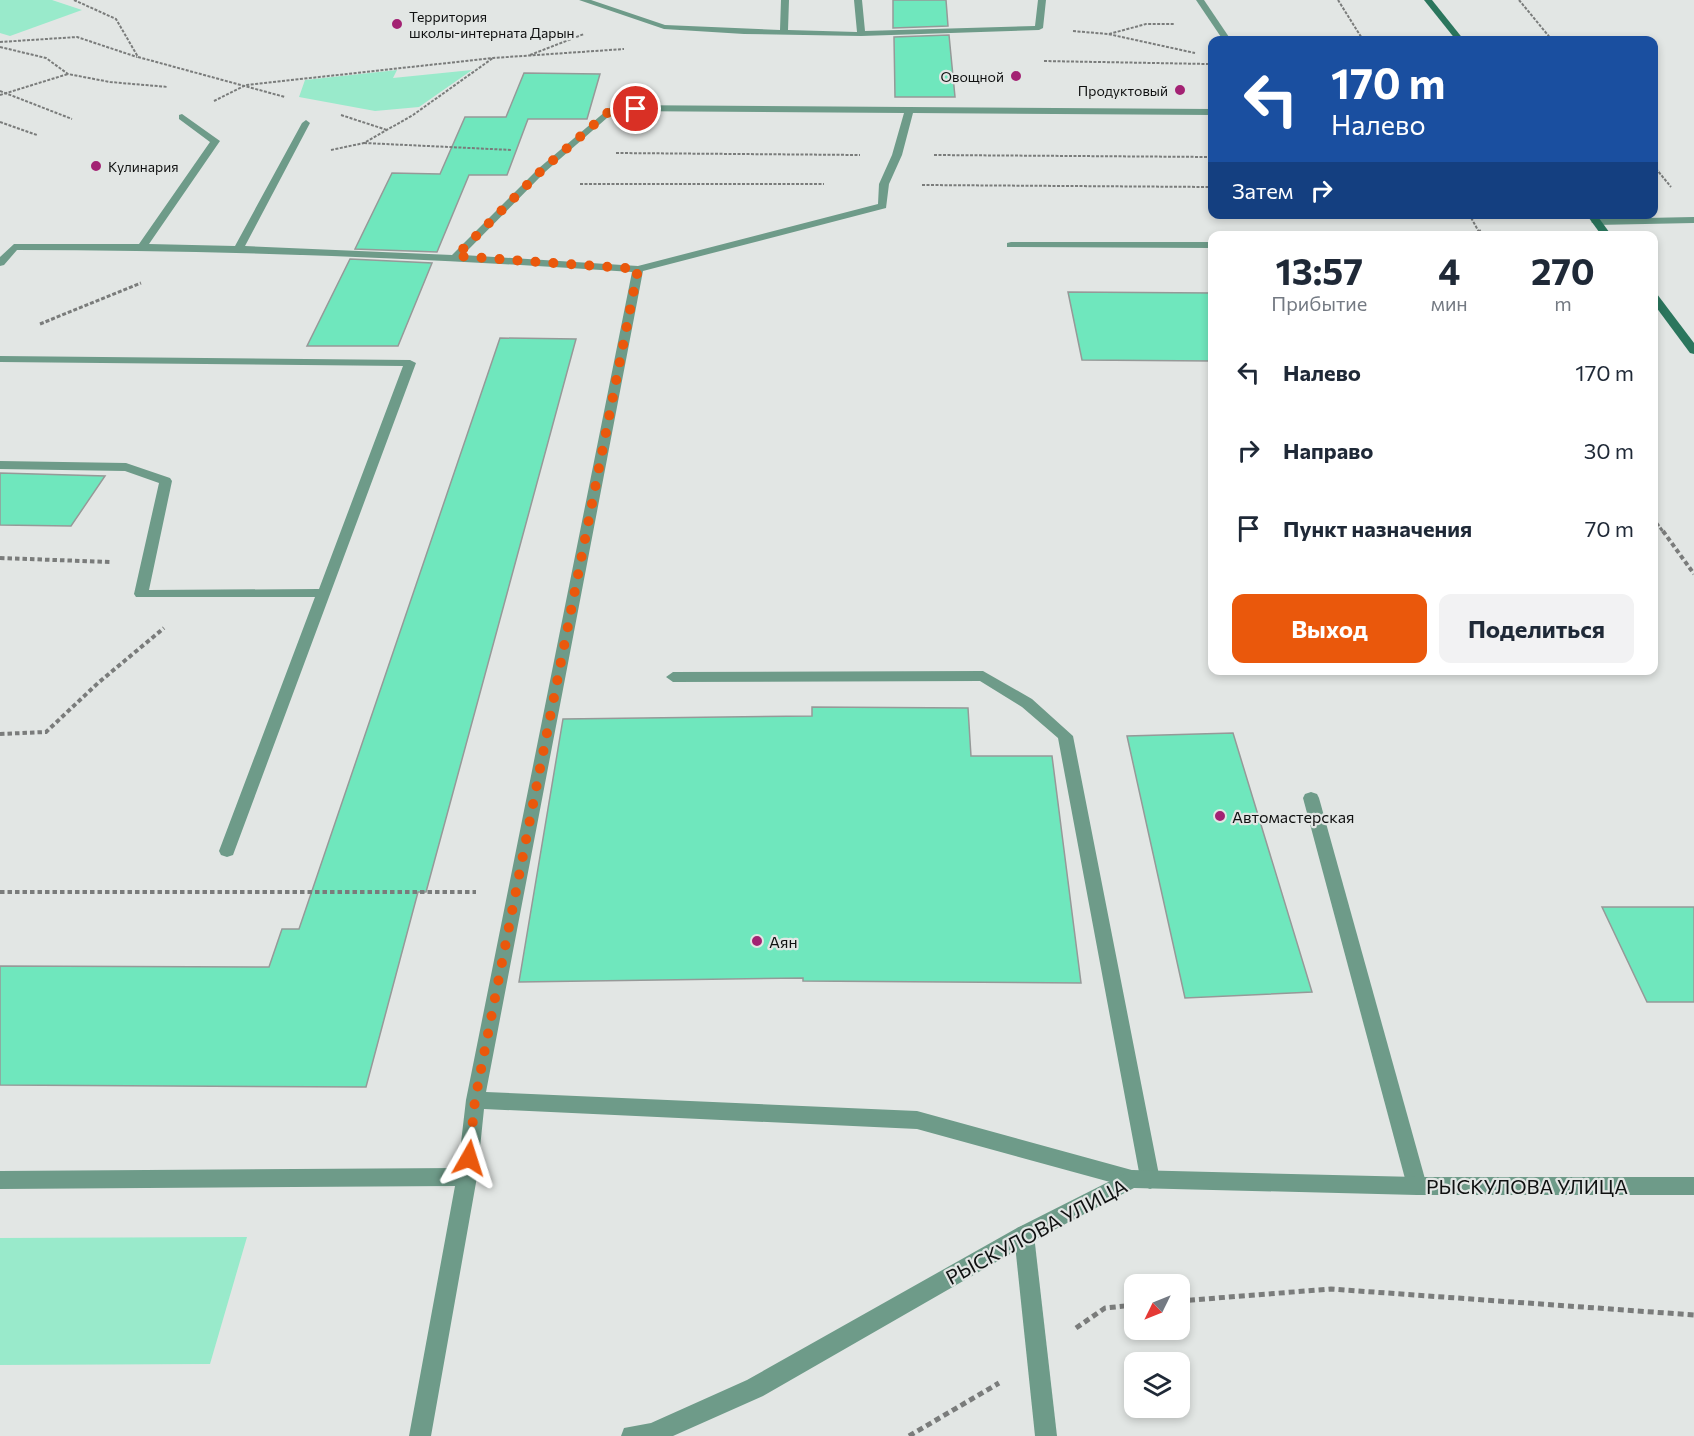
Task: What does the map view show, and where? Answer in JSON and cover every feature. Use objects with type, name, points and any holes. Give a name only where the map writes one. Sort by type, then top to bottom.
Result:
[{"type":"main road","points":[[1428,0],[1457,36]]},
{"type":"main road","points":[[1658,303],[1694,351]]},
{"type":"street","points":[[583,0],[664,27],[861,34],[1039,28],[1042,0]]},
{"type":"street","points":[[784,32],[785,0]]},
{"type":"street","points":[[858,0],[861,34]]},
{"type":"street","points":[[1200,0],[1224,36]]},
{"type":"street","points":[[456,256],[562,153],[613,108],[1208,112]]},
{"type":"street","points":[[0,243],[14,247],[143,246],[456,256],[638,269],[883,206],[884,184],[897,155],[909,111]]},
{"type":"street","points":[[143,246],[215,141],[182,117]]},
{"type":"street","points":[[238,249],[306,123]]},
{"type":"street","points":[[1644,219],[1694,220]]},
{"type":"street","points":[[1011,245],[1208,245]]},
{"type":"street","points":[[0,263],[14,247]]},
{"type":"street","points":[[420,1436],[467,1177],[475,1100],[638,269]]},
{"type":"street","points":[[0,359],[410,363],[227,851]]},
{"type":"street","points":[[0,465],[126,467],[165,481],[141,594],[323,593]]},
{"type":"street","points":[[475,1100],[917,1120],[1141,1179],[1065,736],[1027,703],[983,676],[672,677]]},
{"type":"street","points":[[1311,798],[1417,1186]]},
{"type":"street","points":[[0,1180],[467,1177]]},
{"type":"street","name":"РЫСКУЛОВА УЛИЦА","points":[[632,1436],[652,1434],[755,1388],[1024,1235],[1141,1179],[1417,1186],[1694,1186]]},
{"type":"street","points":[[1024,1235],[1046,1436]]},
{"type":"path","points":[[74,0],[116,19],[138,57]]},
{"type":"path","points":[[1338,0],[1360,36]]},
{"type":"path","points":[[1519,0],[1549,36]]},
{"type":"path","points":[[526,56],[575,39],[606,24],[614,10]]},
{"type":"path","points":[[1200,55],[1108,34],[1146,24],[1214,24]]},
{"type":"path","points":[[0,42],[77,37],[138,57],[246,85],[493,58],[628,48]]},
{"type":"path","points":[[0,47],[29,53],[61,65],[68,74]]},
{"type":"path","points":[[477,69],[493,58]]},
{"type":"path","points":[[1035,61],[1208,64]]},
{"type":"path","points":[[0,93],[68,74],[110,82],[177,89]]},
{"type":"path","points":[[6,93],[72,119]]},
{"type":"path","points":[[211,95],[222,97]]},
{"type":"path","points":[[0,122],[37,135]]},
{"type":"path","points":[[364,143],[562,153]]},
{"type":"path","points":[[1658,525],[1694,574]]},
{"type":"path","points":[[0,558],[148,563]]},
{"type":"path","points":[[0,734],[46,732],[98,683],[164,628],[175,626]]},
{"type":"path","points":[[0,892],[516,892]]},
{"type":"path","points":[[1190,1300],[1331,1289],[1694,1315]]},
{"type":"green space","points":[[0,0],[52,0],[82,10],[10,36],[0,33]]},
{"type":"green space","points":[[397,70],[393,78],[472,70],[419,107],[375,111],[299,97],[305,80]]},
{"type":"green space","points":[[247,1237],[210,1364],[0,1365],[0,1238]]},
{"type":"building","points":[[893,0],[946,0],[948,26],[893,28]]},
{"type":"building","points":[[949,35],[955,97],[895,97],[894,37]]},
{"type":"building","points":[[524,73],[600,74],[587,119],[528,119],[507,175],[469,175],[437,252],[355,249],[392,173],[440,174],[465,117],[506,117]]},
{"type":"building","points":[[350,259],[432,263],[398,346],[307,346]]},
{"type":"building","points":[[1068,292],[1208,293],[1208,361],[1082,360]]},
{"type":"building","points":[[500,338],[576,339],[426,892],[418,892],[366,1087],[0,1085],[0,966],[269,967],[282,929],[299,929]]},
{"type":"building","points":[[0,473],[105,476],[71,526],[0,525]]},
{"type":"building","points":[[812,707],[968,708],[971,756],[1052,756],[1081,983],[803,981],[803,978],[519,982],[563,719],[812,716]]},
{"type":"building","points":[[1233,733],[1312,992],[1185,998],[1127,736]]},
{"type":"building","points":[[1602,907],[1694,907],[1694,1002],[1647,1002]]},
{"type":"place","name":"Территория школы-интерната Дарын","points":[[397,24]]},
{"type":"place","name":"Овощной","points":[[1016,76]]},
{"type":"place","name":"Продуктовый","points":[[1180,90]]},
{"type":"place","name":"Кулинария","points":[[96,166]]},
{"type":"place","name":"Автомастерская","points":[[1220,816]]},
{"type":"place","name":"Аян","points":[[757,941]]},
{"type":"route","points":[[469,1158],[475,1100],[638,269],[456,256],[542,170],[613,108],[636,109]]}]
